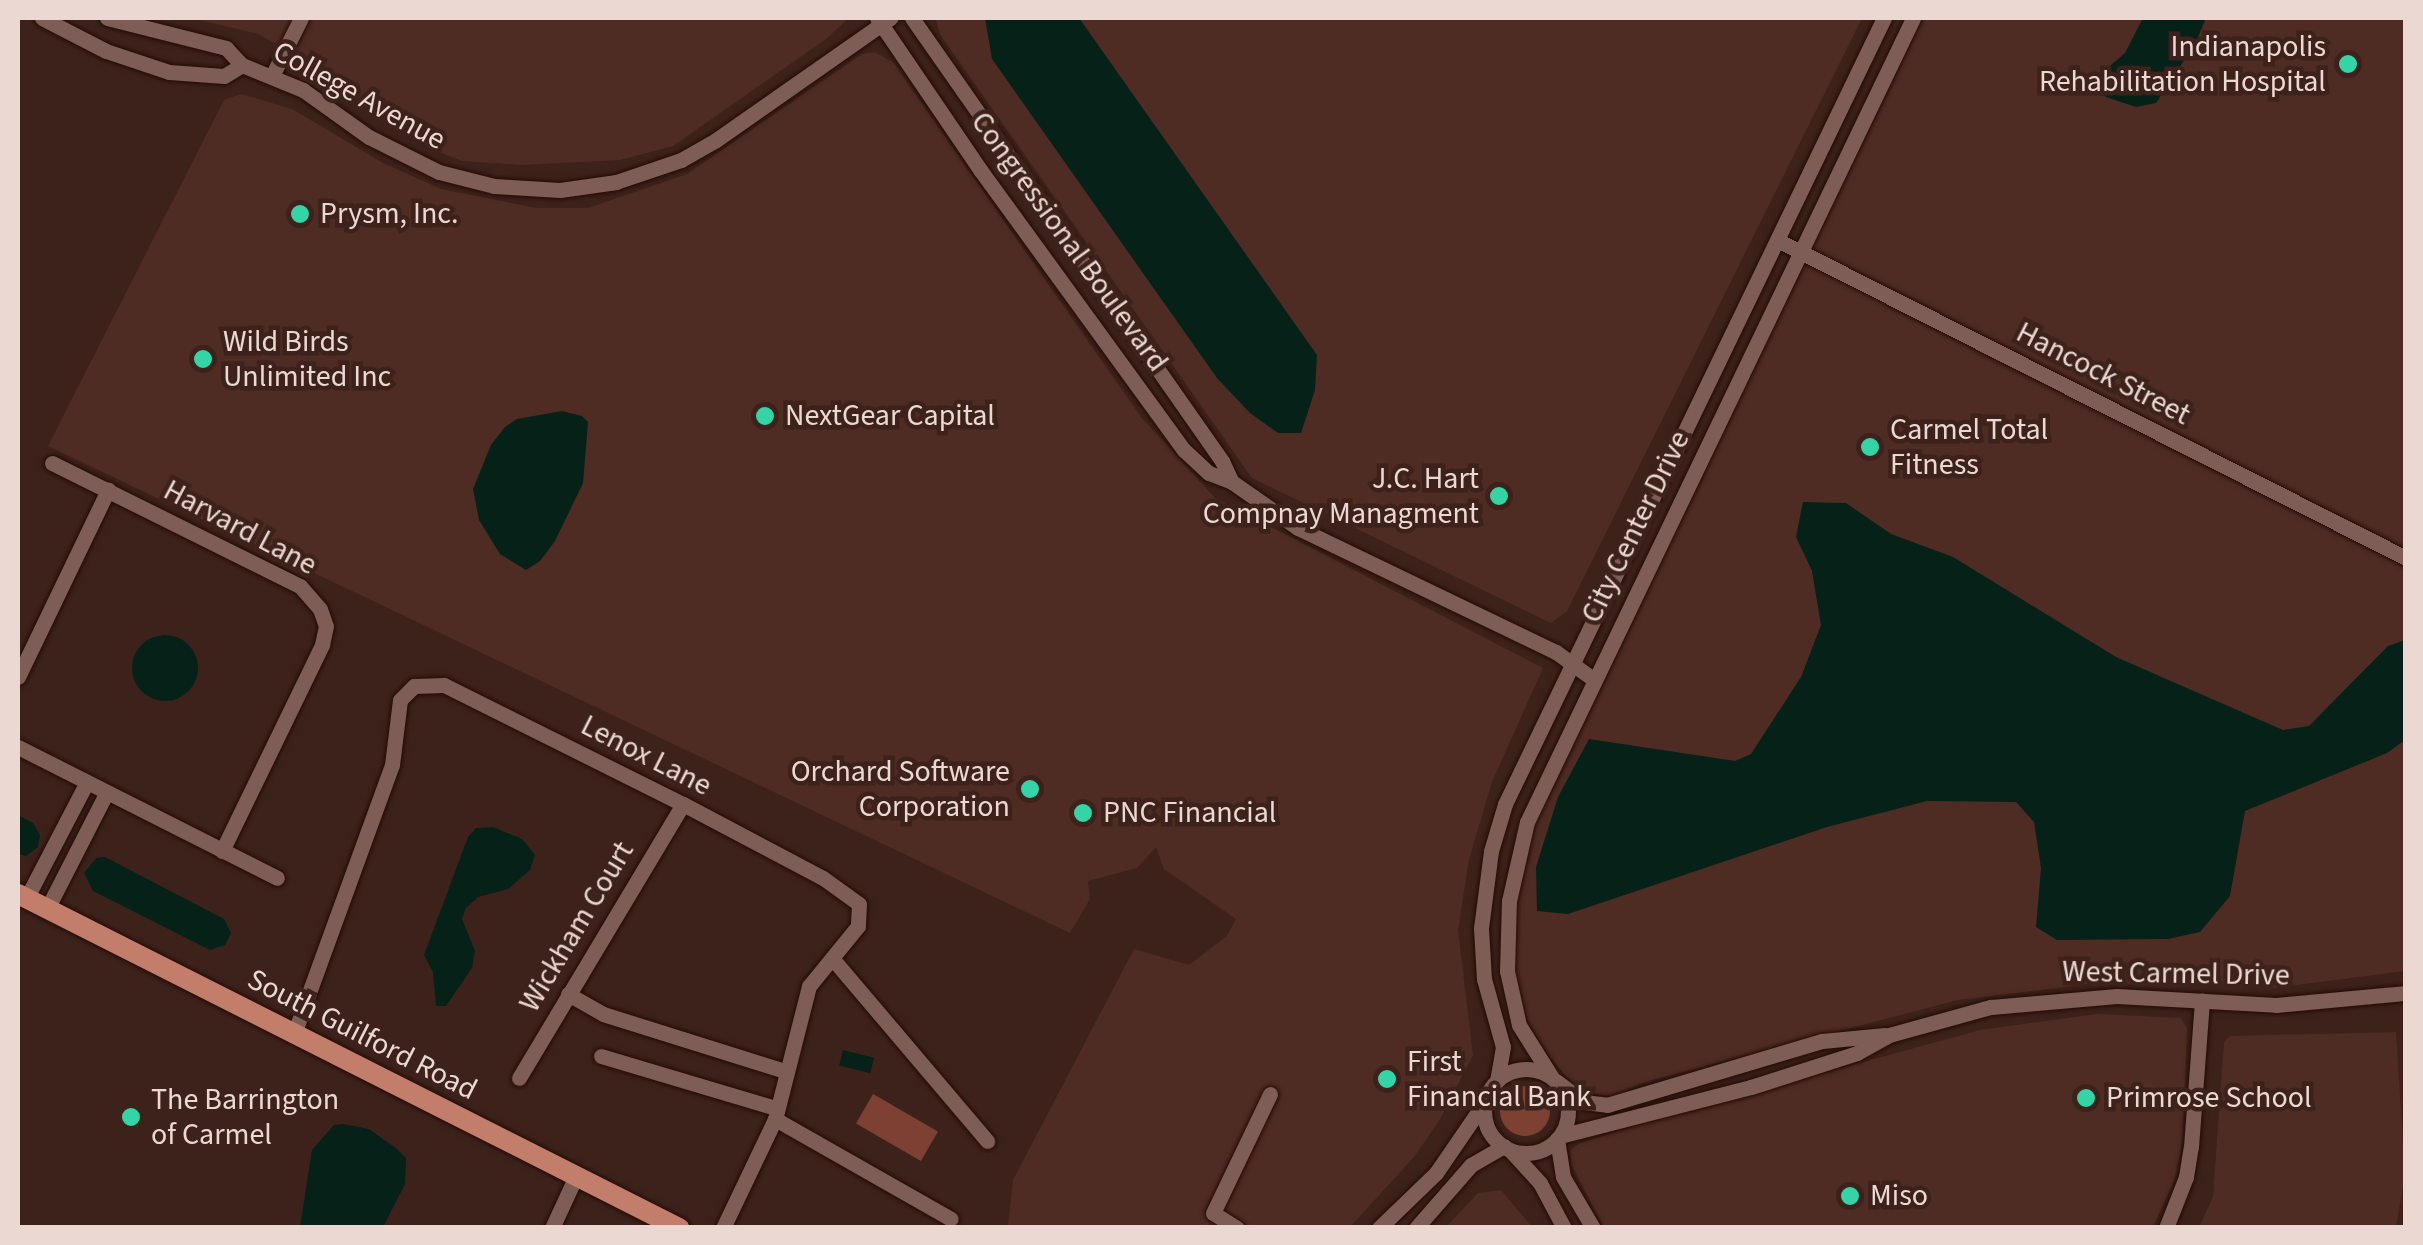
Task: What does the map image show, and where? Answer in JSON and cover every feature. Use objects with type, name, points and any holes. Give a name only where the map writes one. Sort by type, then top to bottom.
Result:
[{"type":"main road","name":"South Guilford Road","points":[[22,896],[679,1228]]},
{"type":"street","name":"College Avenue","points":[[42,18],[106,51],[168,72],[224,76],[242,64]]},
{"type":"street","name":"College Avenue","points":[[107,18],[226,48],[242,64],[273,74],[368,137],[439,172],[521,189],[590,187],[648,173],[716,140],[883,20]]},
{"type":"street","points":[[273,74],[301,18]]},
{"type":"street","name":"Congressional Boulevard","points":[[912,18],[1222,462],[1232,482]]},
{"type":"street","name":"City Center Drive","points":[[1497,1081],[1504,1047],[1486,990],[1481,950],[1486,877],[1505,804],[1884,18]]},
{"type":"street","name":"City Center Drive","points":[[1553,1079],[1526,1040],[1512,1001],[1507,971],[1509,901],[1534,804],[1913,18]]},
{"type":"street","name":"Congressional Boulevard","points":[[883,20],[981,170],[1184,450],[1209,473],[1232,482],[1298,528],[1556,652],[1593,678]]},
{"type":"street","name":"Hancock Street","points":[[1776,240],[2406,558]]},
{"type":"street","name":"Harvard Lane","points":[[52,464],[300,586],[320,608],[326,626],[322,645],[222,851]]},
{"type":"street","points":[[18,677],[108,490]]},
{"type":"street","name":"Lenox Lane","points":[[294,1034],[392,765],[400,700],[414,686],[444,686],[683,804],[854,898],[861,919],[808,986],[775,1114],[723,1228]]},
{"type":"street","points":[[18,747],[276,878]]},
{"type":"street","points":[[22,896],[86,782]]},
{"type":"street","points":[[47,909],[106,792]]},
{"type":"street","name":"Wickham Court","points":[[519,1078],[683,804]]},
{"type":"street","points":[[832,958],[987,1141]]},
{"type":"street","name":"West Carmel Drive","points":[[1553,1079],[1578,1099],[1608,1105],[1822,1041],[1889,1035],[1990,1007],[2046,999],[2202,1000],[2276,1005],[2406,992]]},
{"type":"street","points":[[568,994],[603,1014],[785,1071]]},
{"type":"street","points":[[2166,1228],[2186,1177],[2192,1148],[2202,1000]]},
{"type":"street","name":"West Carmel Drive","points":[[1558,1138],[1751,1087],[1857,1053],[1889,1035]]},
{"type":"street","points":[[601,1056],[775,1114],[951,1219]]},
{"type":"street","points":[[1379,1228],[1436,1173],[1497,1081],[1520,1069],[1553,1079],[1568,1112],[1558,1138],[1560,1170],[1593,1228]]},
{"type":"street","points":[[1237,1228],[1213,1214],[1270,1094]]},
{"type":"street","points":[[1486,1100],[1488,1129],[1545,1191],[1564,1228]]},
{"type":"street","points":[[1416,1228],[1471,1165],[1507,1148],[1538,1151],[1558,1138]]},
{"type":"street","points":[[552,1228],[576,1176]]},
{"type":"shaded area","points":[[191,18],[849,18],[826,39],[673,146],[620,160],[521,165],[462,161],[427,147],[393,129],[302,58],[258,34]]},
{"type":"shaded area","points":[[935,18],[1862,18],[1567,611],[1551,623],[1252,478],[941,36]]},
{"type":"shaded area","points":[[985,18],[1079,18],[1317,355],[1315,390],[1301,433],[1278,433],[1250,413],[1217,378],[992,59]]},
{"type":"shaded area","points":[[1919,18],[2405,18],[2405,971],[2272,988],[2096,983],[1958,1000],[1644,1082],[1611,1097],[1589,1092],[1572,1083],[1551,1059],[1515,1000],[1512,916],[1529,835]]},
{"type":"shaded area","points":[[2143,18],[2206,18],[2196,42],[2156,103],[2136,107],[2106,97],[2096,89],[2095,79],[2125,53]]},
{"type":"shaded area","points":[[874,52],[893,62],[1141,417],[1215,498],[1543,668],[1492,782],[1469,859],[1458,930],[1473,1055],[1439,1121],[1414,1157],[1350,1227],[1008,1227],[1013,1180],[1134,949],[1189,965],[1227,936],[1236,919],[1164,869],[1156,847],[1137,868],[1088,881],[1090,899],[1070,933],[48,446],[224,100],[241,94],[292,109],[383,163],[441,189],[536,208],[588,208],[687,174],[862,54]]},
{"type":"shaded area","points":[[562,411],[582,416],[588,422],[583,483],[555,541],[540,561],[526,570],[500,554],[479,520],[473,489],[491,445],[505,427],[517,419]]},
{"type":"shaded area","points":[[1803,502],[1846,503],[1891,534],[1953,557],[2116,657],[2283,730],[2309,726],[2388,646],[2405,640],[2405,740],[2387,753],[2245,811],[2230,896],[2200,932],[2168,939],[2057,940],[2036,927],[2041,868],[2034,822],[2016,802],[1927,801],[1827,827],[1568,914],[1537,911],[1536,867],[1558,797],[1589,739],[1735,761],[1751,754],[1801,677],[1821,625],[1812,571],[1796,537]]},
{"type":"shaded area","points":[[165,635],[178,637],[188,645],[196,655],[196,681],[188,691],[178,699],[165,701],[152,699],[142,691],[134,681],[132,668],[134,655],[142,645],[152,637]]},
{"type":"shaded area","points":[[18,815],[33,823],[40,835],[38,847],[26,856],[18,854]]},
{"type":"shaded area","points":[[493,827],[522,839],[535,855],[530,870],[508,889],[478,897],[466,908],[462,919],[475,951],[472,968],[446,1006],[436,1006],[433,972],[424,955],[468,837],[476,828]]},
{"type":"shaded area","points":[[105,857],[224,919],[231,933],[225,945],[210,950],[93,891],[84,873],[96,858]]},
{"type":"shaded area","points":[[2097,1014],[2181,1018],[2187,1029],[2182,1145],[2174,1181],[2153,1227],[1603,1227],[1571,1164],[1570,1151],[1578,1144],[1663,1117],[1980,1030]]},
{"type":"shaded area","points":[[2396,1032],[2405,1175],[2396,1227],[2199,1227],[2213,1197],[2224,1042],[2230,1036]]},
{"type":"shaded area","points":[[843,1050],[874,1058],[870,1073],[839,1066]]},
{"type":"shaded area","points":[[1525,1086],[1543,1093],[1550,1111],[1543,1129],[1525,1136],[1507,1129],[1500,1111],[1507,1093]]},
{"type":"shaded area","points":[[873,1094],[938,1132],[921,1161],[856,1123]]},
{"type":"shaded area","points":[[334,1125],[369,1129],[397,1149],[406,1158],[405,1184],[383,1227],[300,1227],[312,1150]]},
{"type":"shaded area","points":[[1501,1190],[1532,1227],[1446,1227],[1478,1193]]},
{"type":"place","name":"Indianapolis Rehabilitation Hospital","points":[[2348,64]]},
{"type":"place","name":"Prysm, Inc.","points":[[300,214]]},
{"type":"place","name":"Wild Birds Unlimited Inc","points":[[203,359]]},
{"type":"place","name":"NextGear Capital","points":[[765,416]]},
{"type":"place","name":"Carmel Total Fitness","points":[[1870,447]]},
{"type":"place","name":"J.C. Hart Compnay Managment","points":[[1499,496]]},
{"type":"place","name":"Orchard Software Corporation","points":[[1030,789]]},
{"type":"place","name":"PNC Financial","points":[[1083,813]]},
{"type":"place","name":"First Financial Bank","points":[[1387,1079]]},
{"type":"place","name":"Primrose School","points":[[2086,1098]]},
{"type":"place","name":"The Barrington of Carmel","points":[[131,1117]]},
{"type":"place","name":"Miso","points":[[1850,1196]]}]
